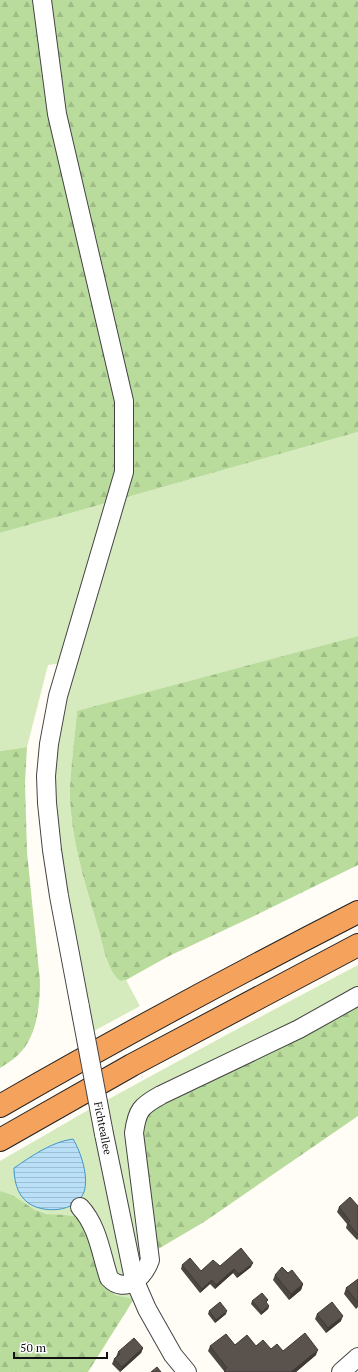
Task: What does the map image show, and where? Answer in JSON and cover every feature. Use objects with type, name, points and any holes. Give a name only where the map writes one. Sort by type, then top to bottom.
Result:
[{"type":"highway","points":[[0,1106],[222,982],[358,912]]},
{"type":"highway","points":[[0,1140],[132,1065],[358,946]]},
{"type":"street","name":"Fichteallee","points":[[42,0],[57,114],[124,401],[124,472],[58,696],[49,744],[46,776],[46,803],[55,871],[80,1007],[134,1281],[145,1306],[173,1355],[187,1372]]},
{"type":"street","points":[[80,1207],[88,1215],[94,1226],[109,1278],[114,1283],[126,1285],[142,1276],[150,1260],[134,1133],[136,1119],[140,1110],[147,1103],[161,1095],[299,1029],[358,996]]},
{"type":"street","points":[[341,1372],[358,1357]]},
{"type":"green space","points":[[0,0],[358,0],[358,432],[0,533]]},
{"type":"green space","points":[[358,432],[358,636],[77,712],[70,788],[70,806],[75,842],[109,965],[112,972],[120,981],[126,980],[140,1006],[94,1031],[63,879],[54,789],[63,663],[48,665],[27,747],[0,751],[0,533]]},
{"type":"green space","points":[[358,636],[358,865],[169,956],[126,980],[120,981],[112,972],[104,951],[79,860],[72,824],[70,788],[77,711]]},
{"type":"green space","points":[[27,747],[25,783],[27,852],[40,981],[39,1001],[36,1021],[24,1048],[12,1060],[0,1068],[0,751]]},
{"type":"green space","points":[[358,965],[358,1000],[153,1252],[134,1299],[115,1295],[109,1288],[73,1215],[53,1215],[42,1213],[0,1191],[0,1161],[90,1109],[96,1140],[107,1100]]},
{"type":"green space","points":[[358,1000],[358,1116],[204,1222],[153,1252],[141,1120],[145,1112]]},
{"type":"green space","points":[[0,1191],[12,1195],[35,1210],[47,1214],[81,1216],[109,1288],[115,1295],[134,1299],[88,1372],[0,1372]]},
{"type":"water","points":[[73,1139],[79,1151],[86,1179],[84,1192],[80,1199],[66,1208],[50,1210],[33,1206],[21,1195],[17,1186],[14,1168],[49,1146]]},
{"type":"building","points":[[350,1197],[358,1206],[358,1235],[348,1223],[350,1221],[339,1207]]},
{"type":"building","points":[[241,1248],[253,1263],[239,1274],[234,1269],[216,1285],[212,1280],[202,1289],[182,1265],[190,1258],[201,1271],[213,1260],[220,1266]]},
{"type":"building","points":[[282,1267],[288,1273],[292,1270],[303,1284],[291,1294],[275,1275]]},
{"type":"building","points":[[358,1279],[358,1303],[346,1288]]},
{"type":"building","points":[[262,1293],[268,1300],[266,1302],[269,1306],[262,1312],[252,1301]]},
{"type":"building","points":[[220,1302],[227,1311],[216,1320],[209,1311]]},
{"type":"building","points":[[332,1302],[343,1316],[328,1328],[317,1314]]},
{"type":"building","points":[[305,1333],[318,1350],[291,1372],[226,1372],[224,1370],[227,1368],[210,1346],[226,1334],[235,1345],[247,1335],[256,1346],[263,1340],[271,1349],[277,1344],[283,1351]]},
{"type":"building","points":[[134,1338],[143,1348],[122,1367],[114,1359],[120,1354],[118,1352]]},
{"type":"building","points":[[157,1367],[161,1372],[151,1372]]}]
